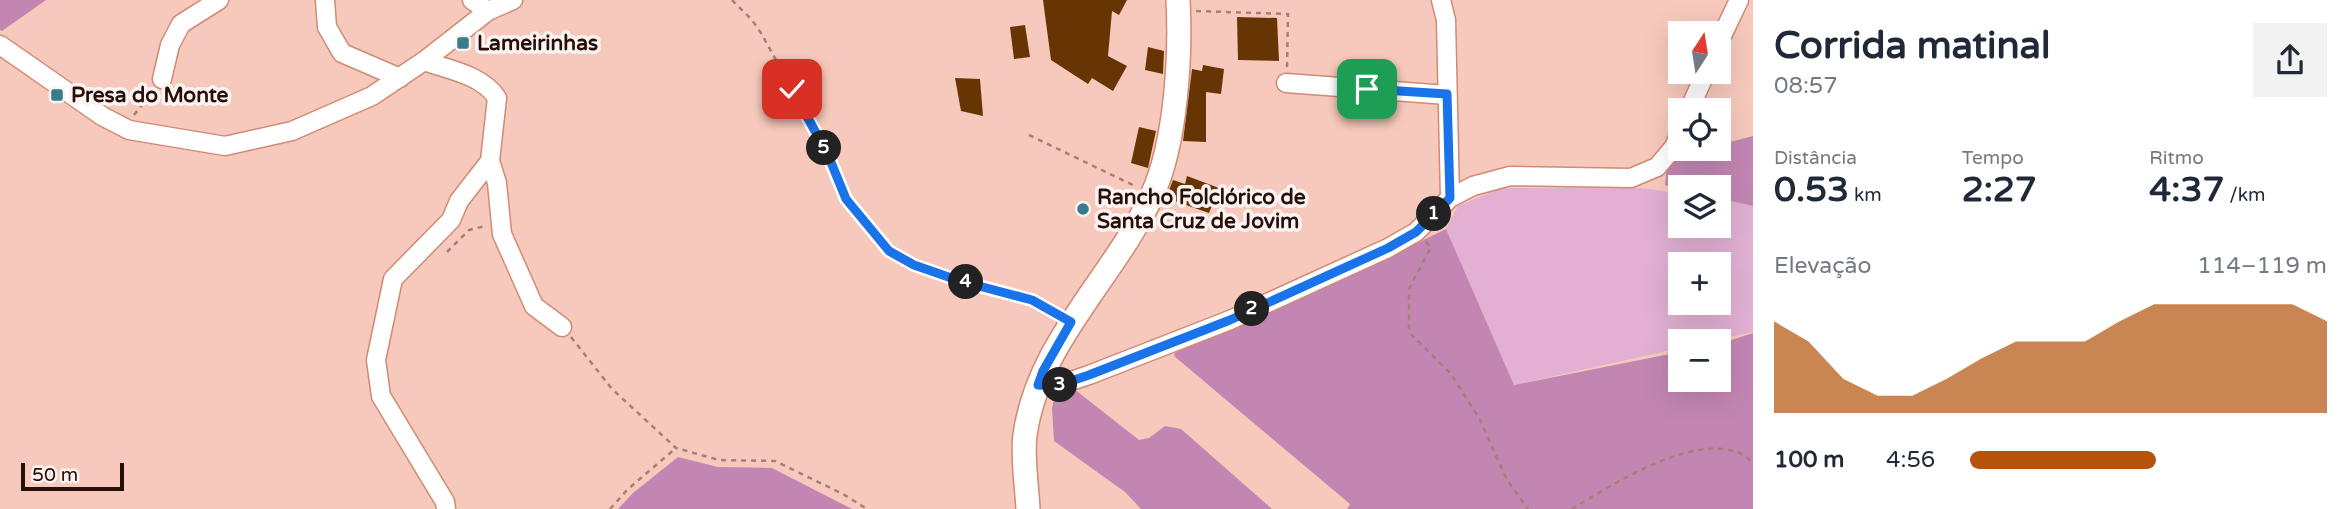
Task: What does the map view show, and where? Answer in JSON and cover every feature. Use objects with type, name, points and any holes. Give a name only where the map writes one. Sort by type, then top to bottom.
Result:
[{"type":"main road","points":[[1028,509],[1024,436],[1043,371],[1153,194],[1170,139],[1178,5]]},
{"type":"street","points":[[162,79],[170,45],[181,24],[219,0]]},
{"type":"street","points":[[325,0],[327,27],[342,53],[400,78]]},
{"type":"street","points":[[472,0],[488,11]]},
{"type":"street","points":[[0,45],[102,116],[129,130],[225,146],[292,131],[373,96],[425,61],[488,11],[513,0]]},
{"type":"street","points":[[1441,0],[1446,20],[1450,198]]},
{"type":"street","points":[[1730,21],[1740,0]]},
{"type":"street","points":[[425,61],[475,78],[491,88],[497,98],[490,161],[497,183],[502,234],[534,306],[562,327]]},
{"type":"street","points":[[1286,83],[1447,94]]},
{"type":"street","points":[[1038,385],[1056,386],[1089,375],[1230,320],[1388,248],[1416,232],[1450,198],[1473,186],[1510,176],[1631,178],[1657,167],[1668,154]]},
{"type":"street","points":[[446,509],[445,502],[381,396],[376,360],[393,279],[450,220],[459,201],[490,161]]},
{"type":"path","points":[[733,0],[761,33],[828,155],[846,199],[889,251],[914,265],[948,277],[1032,300],[1071,322]]},
{"type":"path","points":[[1178,5],[1288,14],[1286,83]]},
{"type":"path","points":[[122,126],[162,79]]},
{"type":"path","points":[[1029,135],[1153,194]]},
{"type":"path","points":[[447,253],[461,236],[469,230],[493,223],[500,213]]},
{"type":"path","points":[[1416,232],[1431,247],[1409,289],[1409,332],[1451,374],[1479,418],[1507,480],[1528,509]]},
{"type":"path","points":[[562,327],[612,389],[676,448],[719,460],[775,461],[843,494],[867,509]]},
{"type":"path","points":[[610,509],[628,489],[676,448]]},
{"type":"path","points":[[1572,509],[1643,467],[1706,448],[1736,451],[1753,462]]},
{"type":"shaded area","points":[[0,0],[46,0],[2,31]]},
{"type":"shaded area","points":[[1753,136],[1753,206],[1731,201],[1731,175],[1668,175],[1668,186],[1665,185],[1668,154],[1668,161],[1731,161],[1731,142]]},
{"type":"shaded area","points":[[1501,188],[1641,188],[1668,191],[1668,238],[1731,238],[1731,200],[1753,203],[1753,332],[1731,337],[1731,329],[1668,329],[1668,351],[1514,385],[1446,229],[1458,206]]},
{"type":"shaded area","points":[[1446,229],[1514,385],[1668,354],[1668,392],[1731,392],[1731,340],[1753,333],[1753,509],[1347,509],[1350,504],[1174,356],[1215,331],[1337,282]]},
{"type":"shaded area","points":[[1069,385],[1139,440],[1149,438],[1165,426],[1181,429],[1272,509],[1141,509],[1125,492],[1054,441],[1052,408],[1055,395]]},
{"type":"shaded area","points":[[678,457],[718,467],[772,468],[852,509],[618,509],[633,493]]},
{"type":"building","points":[[1043,0],[1127,0],[1119,15],[1112,11],[1108,56],[1127,66],[1113,91],[1092,78],[1088,84],[1051,60]]},
{"type":"building","points":[[1237,17],[1277,18],[1279,61],[1238,60]]},
{"type":"building","points":[[1025,25],[1030,57],[1014,59],[1010,27]]},
{"type":"building","points":[[1148,47],[1164,51],[1163,74],[1145,70]]},
{"type":"building","points":[[1203,65],[1224,69],[1221,94],[1206,92],[1206,142],[1183,141],[1192,69],[1202,71]]},
{"type":"building","points":[[955,78],[980,79],[983,116],[961,111]]},
{"type":"building","points":[[1139,127],[1156,131],[1148,168],[1131,163]]},
{"type":"building","points":[[1187,176],[1219,188],[1209,213],[1166,198],[1173,180],[1185,184]]},
{"type":"place","name":"Lameirinhas","points":[[463,43]]},
{"type":"place","name":"Presa do Monte","points":[[57,95]]},
{"type":"place","name":"Rancho Folclórico de Santa Cruz de Jovim","points":[[1083,209]]},
{"type":"route","points":[[792,89],[828,155],[846,199],[889,251],[914,265],[960,281],[1032,300],[1071,322],[1043,371],[1038,385],[1047,387],[1089,375],[1230,320],[1388,248],[1416,232],[1450,198],[1447,94],[1367,89]]}]
